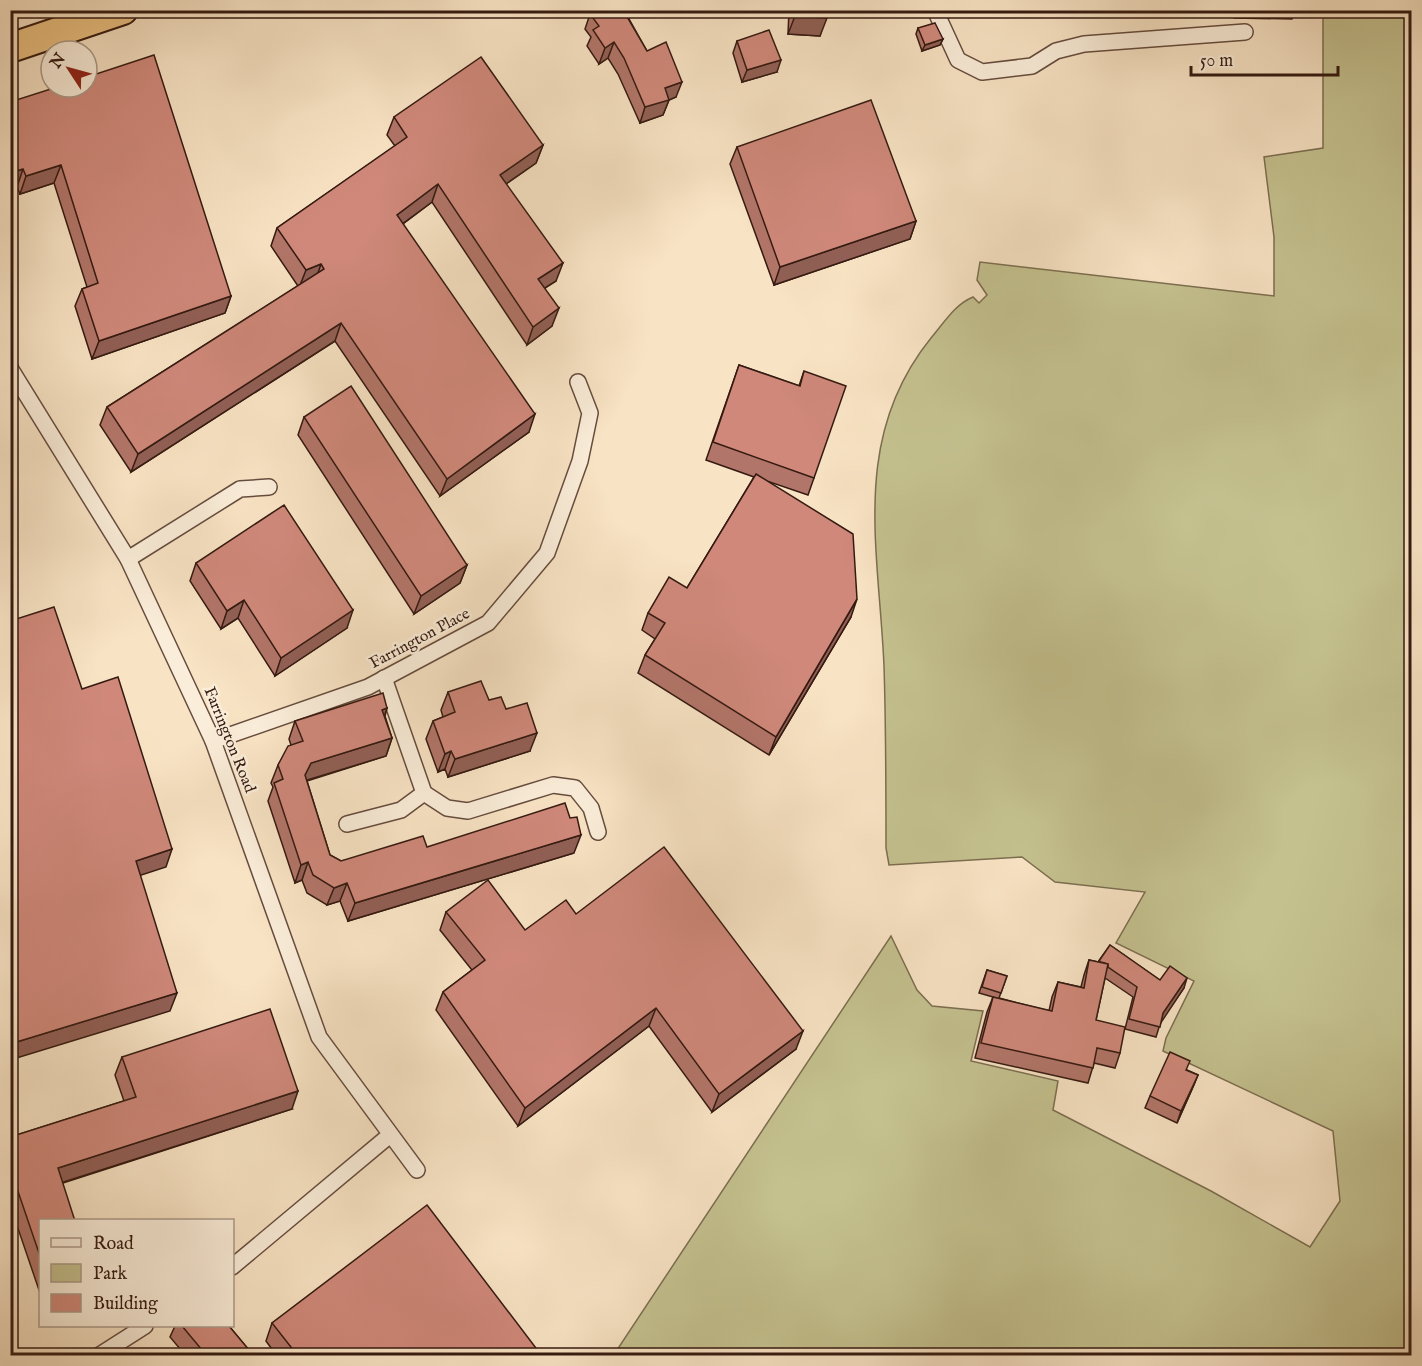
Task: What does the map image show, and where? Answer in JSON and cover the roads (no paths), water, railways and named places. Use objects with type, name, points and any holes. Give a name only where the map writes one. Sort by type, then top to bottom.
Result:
[{"type":"highway","points":[[10,48],[123,10]]},
{"type":"street","points":[[935,10],[958,60],[982,72],[1032,66],[1056,51],[1084,44],[1245,32]]},
{"type":"street","name":"Farrington Road","points":[[10,368],[128,559],[213,741],[319,1037],[417,1170]]},
{"type":"street","name":"Farrington Place","points":[[213,741],[368,687],[488,623],[547,553],[580,461],[590,413],[578,382]]},
{"type":"street","points":[[128,559],[240,489],[269,487]]},
{"type":"street","points":[[384,678],[423,793],[447,808],[468,811],[553,785],[574,788],[591,808],[598,832]]},
{"type":"street","points":[[347,824],[401,810],[423,793]]},
{"type":"street","points":[[234,1265],[390,1135]]},
{"type":"street","points":[[98,1356],[143,1327]]}]
